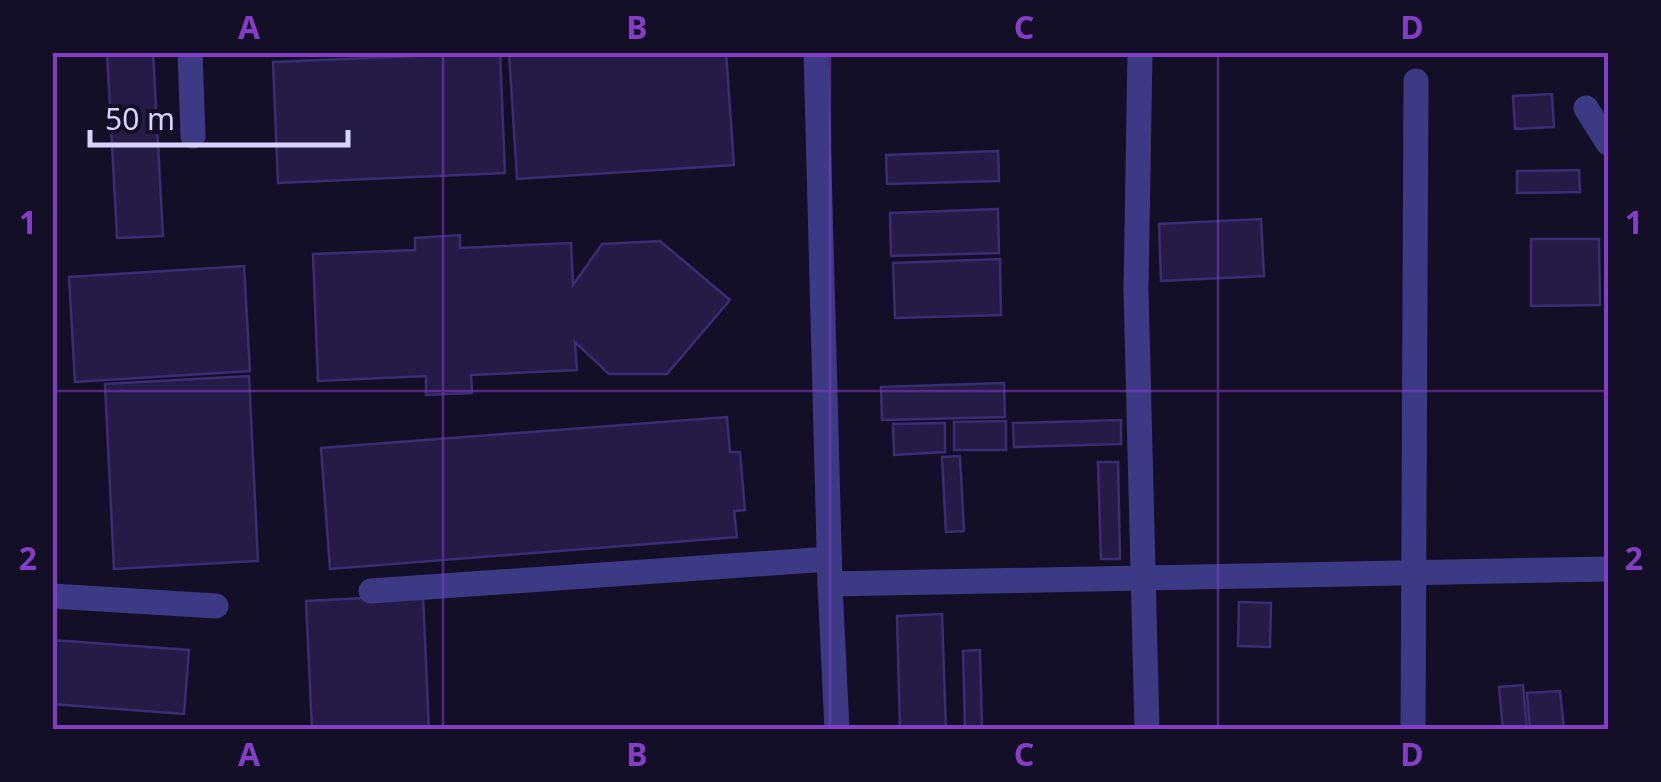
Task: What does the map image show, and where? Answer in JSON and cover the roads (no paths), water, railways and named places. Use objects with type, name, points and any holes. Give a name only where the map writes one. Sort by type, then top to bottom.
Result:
[{"type":"street","points":[[190,52],[192,136]]},
{"type":"street","points":[[816,52],[829,572],[837,730]]},
{"type":"street","points":[[1140,52],[1136,290],[1147,730]]},
{"type":"street","points":[[1414,730],[1416,81]]},
{"type":"street","points":[[1586,108],[1608,144]]},
{"type":"street","points":[[372,591],[829,572],[1145,577],[1608,569]]},
{"type":"street","points":[[52,596],[216,606]]}]
